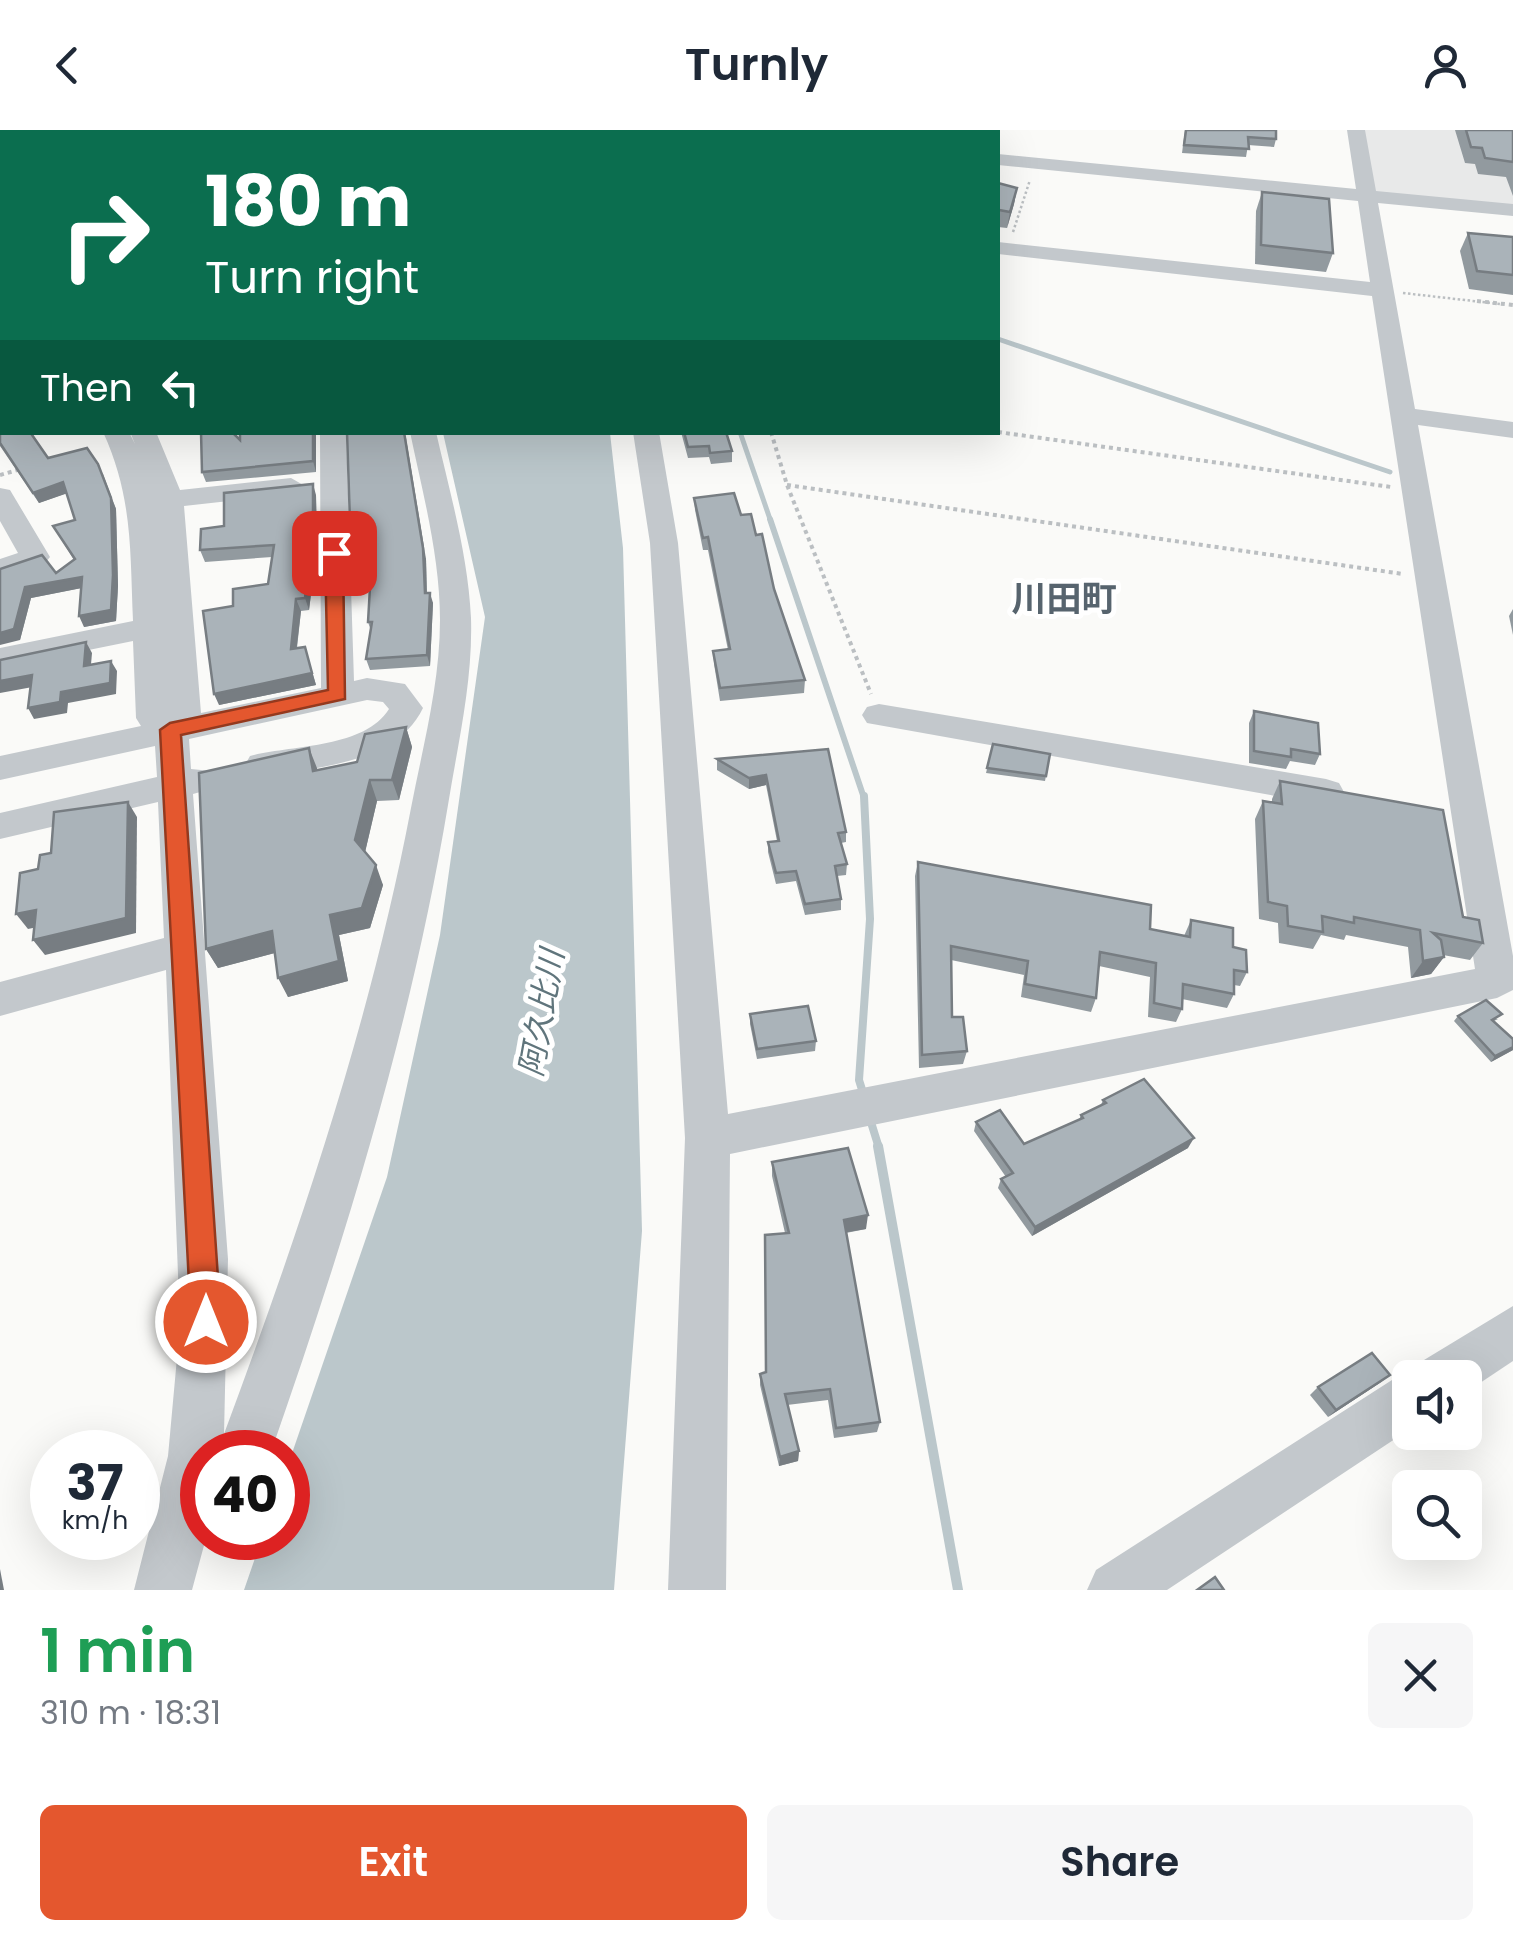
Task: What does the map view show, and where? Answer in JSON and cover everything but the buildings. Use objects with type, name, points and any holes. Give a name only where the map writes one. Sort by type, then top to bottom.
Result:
[{"type":"street","points":[[708,1138],[1505,988],[1467,816],[1356,130]]},
{"type":"street","points":[[1000,160],[1513,210]]},
{"type":"street","points":[[1003,248],[1380,290]]},
{"type":"street","points":[[1400,416],[1513,430]]},
{"type":"street","points":[[1460,423],[1513,454]]},
{"type":"street","points":[[117,435],[134,470],[142,502],[153,718],[170,730]]},
{"type":"street","points":[[145,435],[170,499],[185,712],[170,730],[208,1286],[202,1430]]},
{"type":"street","points":[[333,435],[338,695]]},
{"type":"street","points":[[252,1430],[362,1112],[402,956],[422,854],[455,643],[448,564],[424,435]]},
{"type":"street","points":[[646,435],[664,543],[708,1138],[698,1590]]},
{"type":"street","points":[[170,499],[332,482]]},
{"type":"street","points":[[0,496],[35,556],[0,569]]},
{"type":"street","points":[[0,658],[149,628]]},
{"type":"street","points":[[0,768],[367,689],[394,692],[403,700],[405,718],[391,733],[378,739],[0,826]]},
{"type":"street","points":[[879,715],[1369,800]]},
{"type":"street","points":[[1428,810],[1467,816]]},
{"type":"street","points":[[0,999],[184,949]]},
{"type":"street","points":[[1469,1360],[1513,1331]]},
{"type":"street","points":[[1116,1590],[1392,1410]]},
{"type":"street","points":[[163,1590],[180,1545]]},
{"type":"path","points":[[1003,248],[1036,163]]},
{"type":"path","points":[[1380,290],[1513,305]]},
{"type":"path","points":[[1000,432],[1414,490]]},
{"type":"path","points":[[772,435],[787,485],[879,715]]},
{"type":"path","points":[[0,475],[35,465]]},
{"type":"path","points":[[787,485],[1427,578]]},
{"type":"shaded area","points":[[1350,130],[1513,130],[1513,209],[1358,193]]},
{"type":"water","name":"阿久比川","points":[[443,435],[610,435],[623,548],[642,1231],[614,1590],[244,1590],[254,1560],[310,1560],[310,1430],[300,1430],[387,1177],[440,935],[485,617]]},
{"type":"waterway","points":[[1000,340],[1390,472]]},
{"type":"waterway","points":[[741,435],[771,522]]},
{"type":"waterway","points":[[770,519],[864,798]]},
{"type":"waterway","points":[[864,796],[870,919],[859,1080],[864,1096]]},
{"type":"waterway","points":[[870,1119],[879,1148]]},
{"type":"waterway","points":[[878,1146],[958,1590]]},
{"type":"district","name":"川田町","points":[[1064,598]]},
{"type":"route","points":[[206,1322],[208,1286],[170,730],[338,695],[334,553]]}]
